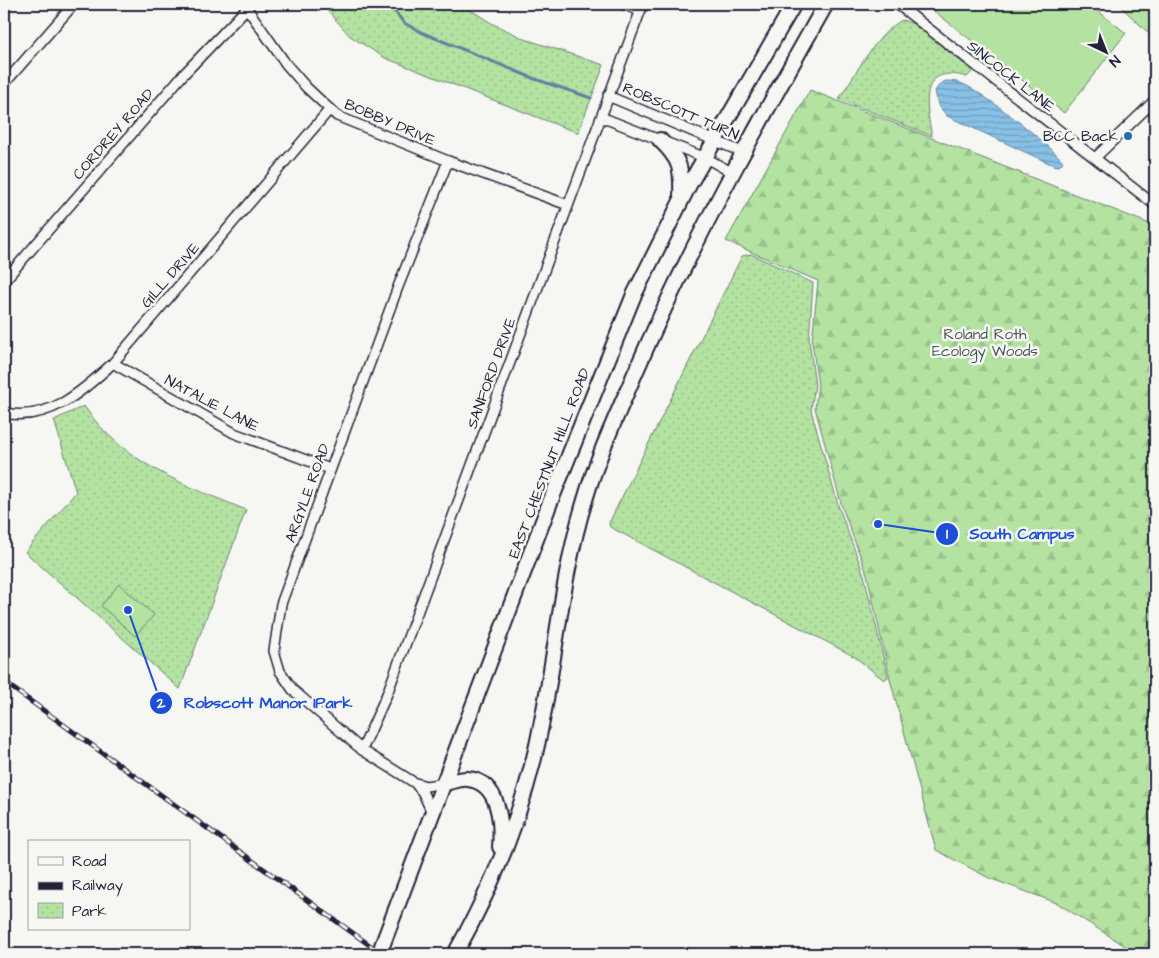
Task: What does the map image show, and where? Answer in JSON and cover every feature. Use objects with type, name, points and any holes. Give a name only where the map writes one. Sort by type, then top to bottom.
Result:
[{"type":"main road","name":"EAST CHESTNUT HILL ROAD","points":[[379,954],[591,397],[633,297],[680,202],[794,4]]},
{"type":"main road","points":[[455,954],[475,919],[498,868],[516,818],[534,758],[575,537],[596,466],[661,313],[742,152],[826,4]]},
{"type":"main road","points":[[660,140],[677,157],[681,167],[680,202]]},
{"type":"main road","points":[[444,783],[468,779],[480,784],[490,793],[499,808],[502,827],[498,868]]},
{"type":"street","points":[[4,84],[74,4]]},
{"type":"street","points":[[623,4],[641,7]]},
{"type":"street","name":"SINCOCK LANE","points":[[897,4],[1155,206]]},
{"type":"street","name":"BOBBY DRIVE","points":[[245,6],[286,64],[306,88],[337,116],[448,161],[568,205]]},
{"type":"street","name":"CORDREY ROAD","points":[[4,281],[245,6]]},
{"type":"street","name":"SANFORD DRIVE","points":[[362,750],[387,694],[641,7]]},
{"type":"street","name":"ROBSCOTT TURN","points":[[608,96],[742,152]]},
{"type":"street","points":[[1095,158],[1155,100]]},
{"type":"street","name":"GILL DRIVE","points":[[4,414],[12,415],[41,411],[61,404],[80,393],[113,363],[330,109]]},
{"type":"street","points":[[600,118],[706,158],[732,172]]},
{"type":"street","name":"ARGYLE ROAD","points":[[433,815],[424,793],[415,783],[362,750],[293,690],[280,671],[274,651],[281,604],[398,287],[448,161]]},
{"type":"street","name":"NATALIE LANE","points":[[113,363],[234,433],[330,470]]},
{"type":"street","points":[[415,783],[426,786],[444,783]]},
{"type":"green space","points":[[322,4],[461,4],[493,24],[525,39],[604,65],[578,133],[385,58],[350,36]]},
{"type":"green space","points":[[925,4],[1089,4],[1126,33],[1064,113]]},
{"type":"green space","points":[[1118,4],[1155,4],[1155,39]]},
{"type":"green space","points":[[902,20],[914,24],[973,71],[967,77],[951,74],[940,76],[933,81],[927,99],[932,136],[839,99],[875,45],[892,26]]},
{"type":"green space","name":"Roland Roth Ecology Woods","points":[[810,90],[1155,226],[1155,954],[1138,954],[1057,903],[989,878],[936,850],[891,683],[867,574],[842,507],[815,408],[818,385],[812,342],[818,281],[726,241]]},
{"type":"green space","points":[[751,254],[813,283],[809,340],[815,385],[811,410],[839,508],[864,575],[888,677],[884,680],[855,657],[610,527],[609,523],[742,256]]},
{"type":"green space","points":[[84,406],[117,443],[136,458],[178,481],[246,510],[180,689],[25,552],[76,492],[54,420]]},
{"type":"green space","points":[[119,584],[154,615],[135,636],[101,606]]},
{"type":"water","points":[[946,81],[963,84],[987,98],[1033,133],[1063,162],[1059,166],[1053,165],[947,116],[938,105],[935,91],[940,84]]},
{"type":"waterway","points":[[389,4],[404,23],[423,33],[535,79],[591,98]]},
{"type":"railway","points":[[4,682],[382,954]]},
{"type":"place","name":"BCC Back","points":[[1128,136]]},
{"type":"place","name":"South Campus","points":[[878,524]]},
{"type":"place","name":"Robscott Manor 1Park","points":[[128,610]]}]
